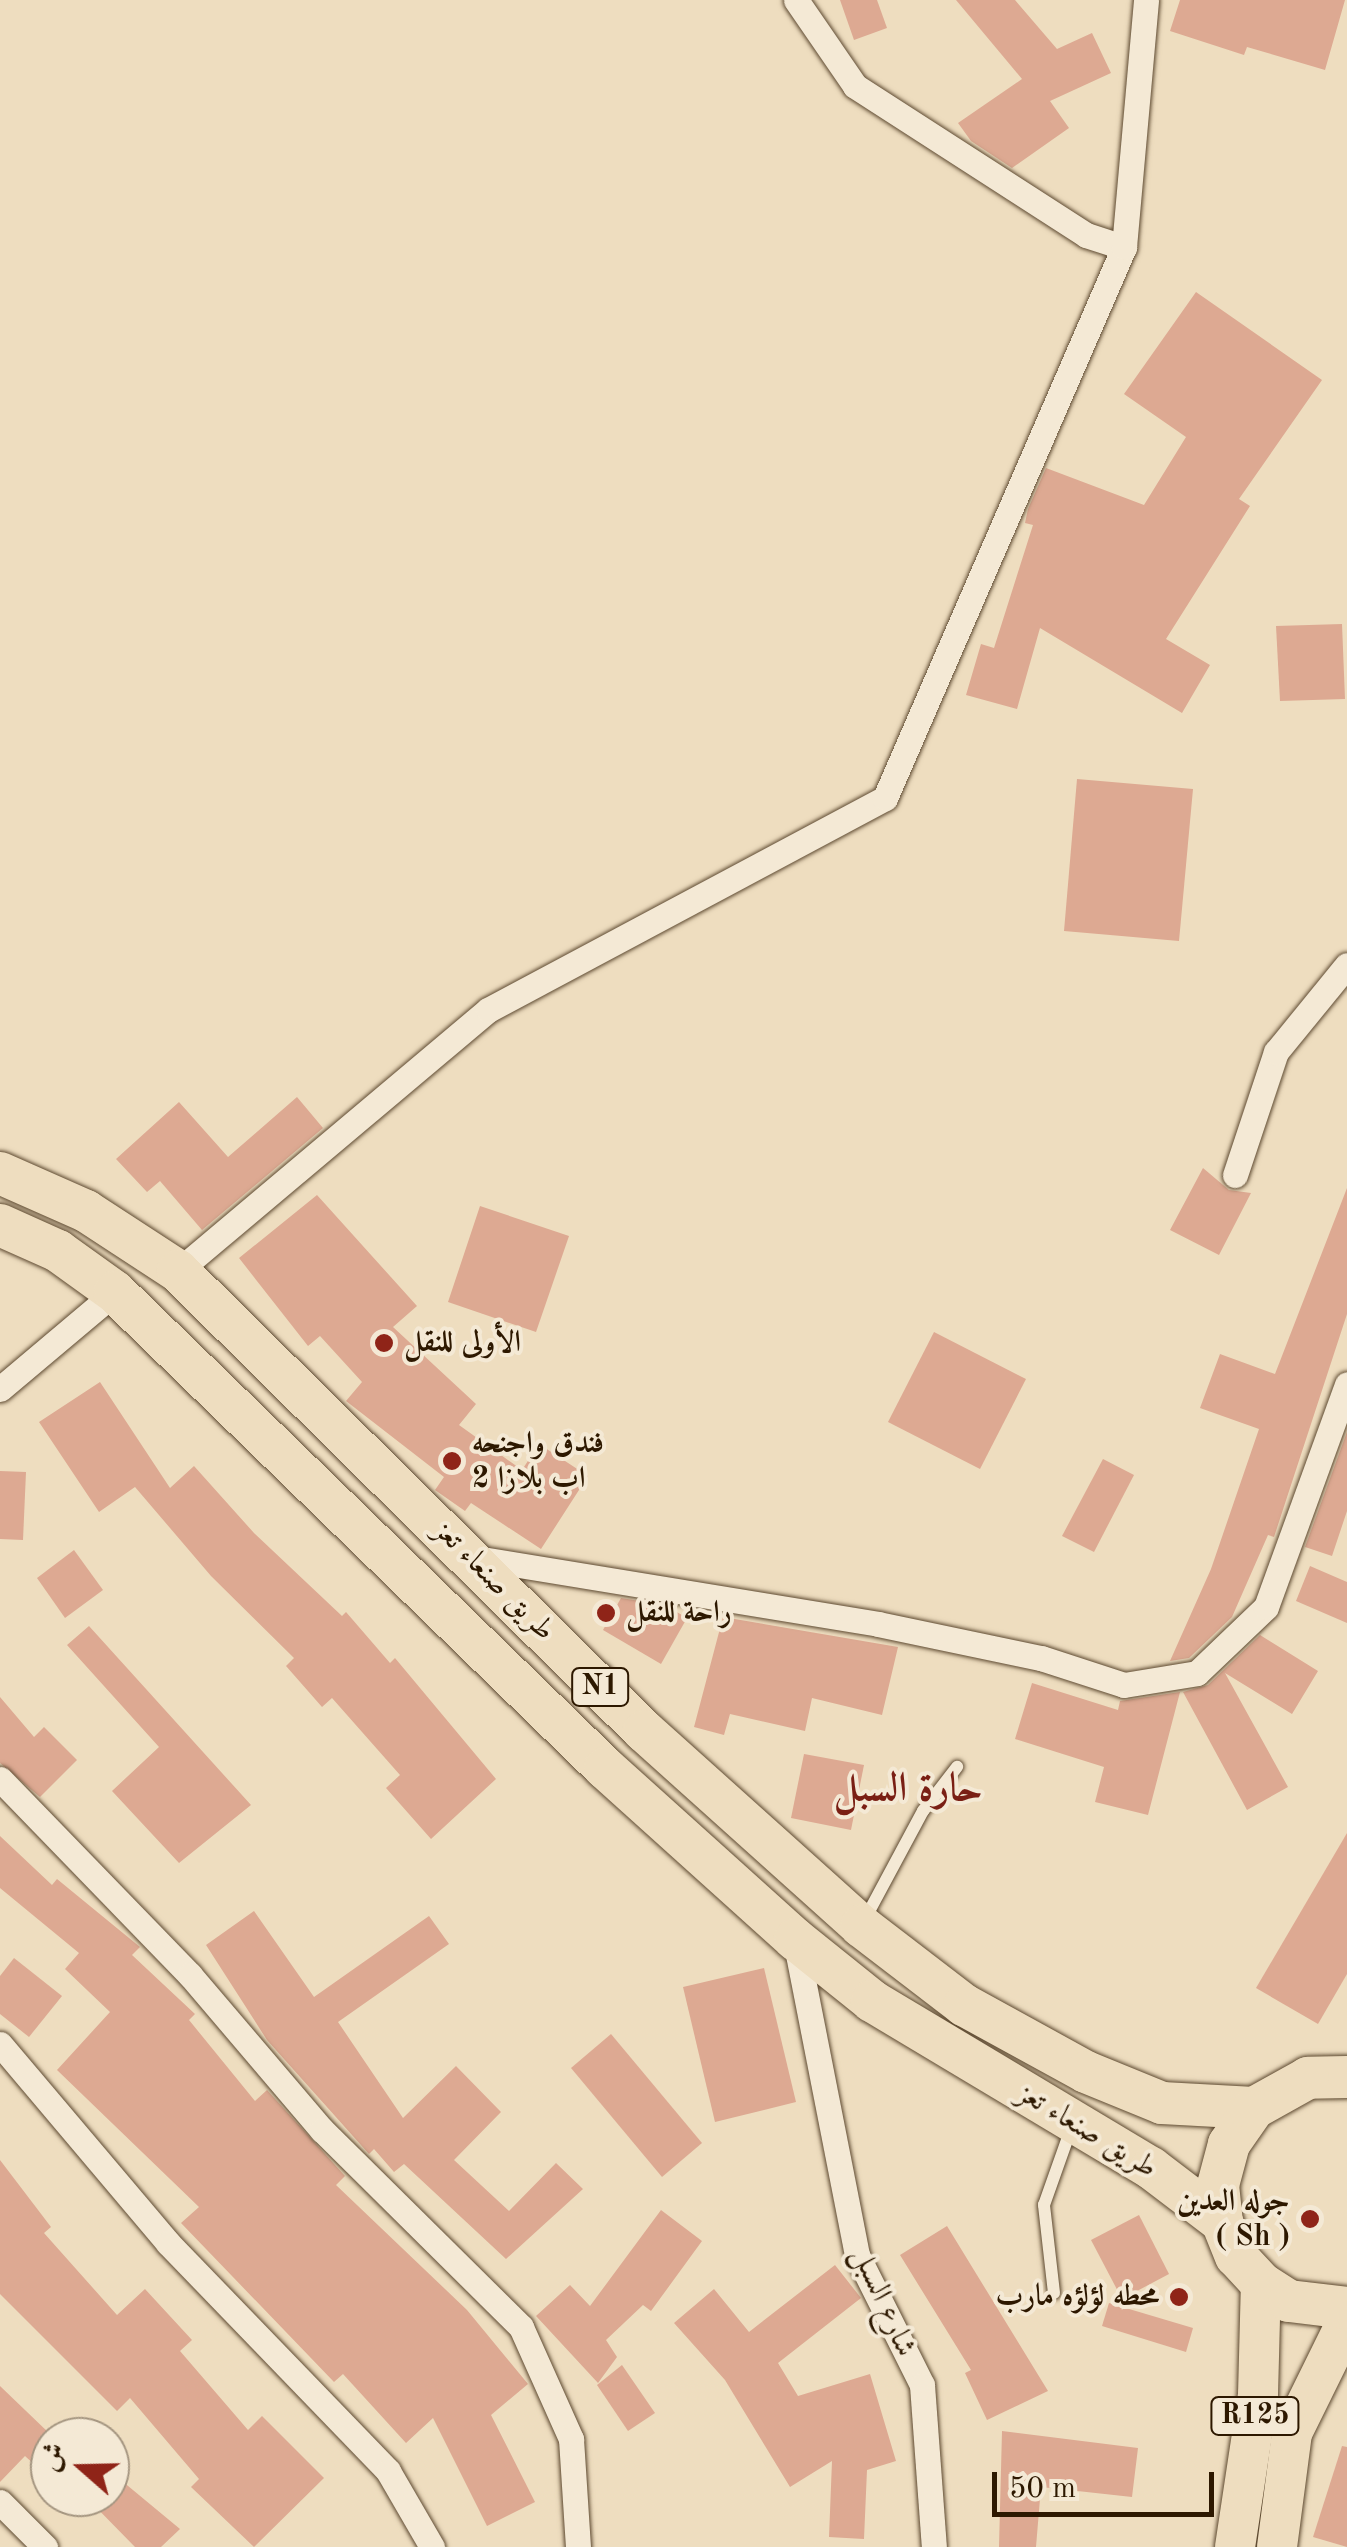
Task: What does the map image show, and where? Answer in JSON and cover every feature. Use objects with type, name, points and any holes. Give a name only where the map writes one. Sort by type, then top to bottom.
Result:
[{"type":"highway","name":"طريق صنعاء تعز","points":[[0,1173],[86,1211],[178,1271],[644,1731],[861,1926],[964,2006],[1086,2072],[1162,2103],[1254,2108]]},
{"type":"highway","name":"طريق صنعاء تعز","points":[[0,1225],[58,1251],[115,1292],[591,1755],[795,1940],[872,2001],[1152,2168],[1222,2222]]},
{"type":"highway","points":[[1344,2072],[1308,2078],[1254,2108],[1229,2144],[1218,2185],[1222,2222],[1236,2256],[1261,2283],[1289,2301],[1347,2308]]},
{"type":"main road","name":"R125","points":[[1235,2547],[1258,2395],[1261,2283]]},
{"type":"main road","name":"R125","points":[[1277,2547],[1292,2433],[1347,2320]]},
{"type":"street","points":[[796,0],[855,86],[1086,235],[1124,247]]},
{"type":"street","points":[[178,1271],[488,1010],[885,798],[1124,247],[1146,0]]},
{"type":"street","points":[[1235,1175],[1276,1052],[1347,965]]},
{"type":"street","points":[[0,1389],[115,1292]]},
{"type":"street","points":[[470,1558],[878,1624],[1041,1658],[1124,1685],[1197,1674],[1266,1607],[1347,1384]]},
{"type":"street","points":[[0,1779],[190,1975],[322,2130],[520,2327],[571,2439],[578,2547]]},
{"type":"street","name":"شارع السبل","points":[[795,1940],[858,2255],[922,2385],[934,2547]]},
{"type":"street","points":[[0,2044],[168,2242],[388,2472],[432,2547]]},
{"type":"street","points":[[0,2502],[45,2547]]},
{"type":"lane","points":[[861,1926],[923,1810],[957,1767]]},
{"type":"lane","points":[[1054,2293],[1044,2205],[1073,2122]]},
{"type":"building","points":[[840,0],[877,0],[887,28],[854,40]]},
{"type":"building","points":[[956,0],[1015,0],[1057,49],[1092,33],[1111,73],[1050,101],[1069,128],[1012,168],[971,141],[958,123],[1022,79]]},
{"type":"building","points":[[1180,0],[1345,0],[1325,70],[1247,47],[1244,55],[1170,31]]},
{"type":"building","points":[[1196,292],[1322,380],[1239,499],[1250,506],[1166,639],[1210,665],[1182,713],[1040,628],[1017,709],[966,695],[981,644],[994,648],[1033,525],[1025,523],[1028,509],[1046,468],[1144,505],[1186,437],[1124,394]]},
{"type":"building","points":[[1342,624],[1345,699],[1280,701],[1276,626]]},
{"type":"building","points":[[1077,779],[1193,789],[1179,941],[1064,931]]},
{"type":"building","points":[[297,1097],[323,1128],[202,1230],[160,1181],[147,1192],[116,1159],[179,1102],[228,1157]]},
{"type":"building","points":[[1203,1168],[1229,1190],[1251,1193],[1219,1255],[1170,1230]]},
{"type":"building","points":[[1347,1188],[1347,1314],[1274,1537],[1268,1535],[1232,1617],[1189,1658],[1170,1661],[1211,1569],[1259,1429],[1200,1408],[1220,1354],[1275,1374]]},
{"type":"building","points":[[317,1195],[417,1306],[393,1327],[476,1404],[459,1425],[522,1470],[539,1444],[588,1476],[541,1549],[471,1503],[465,1511],[435,1490],[444,1477],[346,1401],[362,1382],[320,1336],[308,1346],[239,1258]]},
{"type":"building","points":[[480,1206],[569,1236],[536,1332],[448,1302]]},
{"type":"building","points":[[934,1332],[1026,1379],[980,1469],[888,1422]]},
{"type":"building","points":[[100,1382],[170,1488],[194,1466],[254,1533],[342,1616],[346,1612],[390,1663],[395,1658],[496,1779],[431,1839],[386,1788],[400,1775],[332,1698],[322,1707],[286,1666],[294,1658],[211,1576],[135,1487],[99,1512],[39,1422]]},
{"type":"building","points":[[1347,1432],[1347,1511],[1332,1556],[1305,1547]]},
{"type":"building","points":[[1103,1459],[1134,1475],[1094,1552],[1062,1536]]},
{"type":"building","points":[[0,1471],[26,1472],[23,1540],[0,1539]]},
{"type":"building","points":[[74,1550],[103,1590],[65,1618],[37,1578]]},
{"type":"building","points":[[1310,1566],[1347,1582],[1347,1623],[1296,1601]]},
{"type":"building","points":[[621,1598],[665,1605],[687,1618],[661,1664],[603,1630]]},
{"type":"building","points":[[723,1617],[898,1647],[882,1715],[812,1698],[805,1731],[730,1714],[724,1735],[694,1727]]},
{"type":"building","points":[[89,1626],[251,1805],[179,1863],[112,1791],[159,1747],[67,1645]]},
{"type":"building","points":[[1260,1635],[1318,1671],[1292,1714],[1225,1673],[1288,1787],[1247,1810],[1183,1692],[1208,1685]]},
{"type":"building","points":[[1032,1683],[1118,1710],[1120,1701],[1180,1692],[1148,1815],[1095,1802],[1104,1767],[1015,1739]]},
{"type":"building","points":[[0,1697],[34,1737],[44,1727],[77,1760],[40,1797],[0,1763]]},
{"type":"building","points":[[804,1754],[864,1765],[851,1830],[791,1818]]},
{"type":"building","points":[[1347,1833],[1347,1974],[1318,2024],[1256,1988]]},
{"type":"building","points":[[0,1836],[52,1885],[57,1879],[140,1947],[132,1955],[195,2014],[189,2020],[255,2101],[267,2090],[345,2176],[336,2185],[467,2310],[528,2384],[491,2415],[535,2502],[487,2526],[433,2418],[406,2443],[343,2374],[334,2382],[181,2223],[199,2207],[57,2070],[110,2012],[65,1969],[79,1953],[0,1888]]},
{"type":"building","points":[[254,1911],[314,1997],[429,1916],[449,1944],[338,2022],[403,2118],[456,2066],[501,2112],[454,2160],[509,2211],[556,2163],[583,2189],[506,2259],[404,2164],[394,2172],[374,2149],[369,2154],[267,2040],[206,1945]]},
{"type":"building","points":[[14,1958],[62,1996],[29,2037],[0,2014],[0,1976]]},
{"type":"building","points":[[764,1968],[796,2102],[715,2122],[683,1987]]},
{"type":"building","points":[[611,2034],[702,2143],[662,2177],[571,2068]]},
{"type":"building","points":[[0,2160],[51,2227],[44,2233],[117,2315],[145,2289],[192,2340],[180,2351],[248,2430],[262,2416],[324,2478],[254,2547],[191,2487],[199,2479],[130,2398],[117,2411],[0,2294]]},
{"type":"building","points":[[661,2210],[702,2241],[651,2311],[643,2305],[606,2340],[617,2357],[598,2383],[536,2316],[570,2285],[590,2306]]},
{"type":"building","points":[[1139,2215],[1169,2274],[1122,2299],[1091,2240]]},
{"type":"building","points":[[947,2226],[1048,2391],[987,2420],[965,2373],[971,2370],[900,2255]]},
{"type":"building","points":[[835,2265],[861,2298],[778,2363],[798,2396],[870,2374],[896,2461],[867,2470],[864,2539],[829,2537],[832,2461],[790,2487],[725,2380],[674,2323],[714,2289],[749,2332]]},
{"type":"building","points":[[1109,2303],[1193,2328],[1186,2352],[1102,2326]]},
{"type":"building","points":[[622,2365],[655,2413],[628,2431],[597,2385]]},
{"type":"building","points":[[0,2386],[32,2417],[30,2461],[25,2456],[0,2482]]},
{"type":"building","points":[[1002,2431],[1138,2448],[1132,2497],[1041,2487],[1036,2547],[999,2547]]},
{"type":"building","points":[[1342,2446],[1347,2447],[1347,2547],[1313,2537]]},
{"type":"building","points":[[130,2488],[180,2529],[161,2547],[135,2547],[106,2517],[130,2517]]},
{"type":"place","name":"الأولى للنقل","points":[[384,1343]]},
{"type":"place","name":"فندق واجنحه اب بلازا 2","points":[[452,1461]]},
{"type":"place","name":"راحة للنقل","points":[[606,1613]]},
{"type":"place","name":"جوله العدين ( Sh )","points":[[1310,2219]]},
{"type":"place","name":"محطه لؤلؤه مارب","points":[[1179,2297]]},
{"type":"district","name":"حارة السبل","points":[[908,1790]]}]
